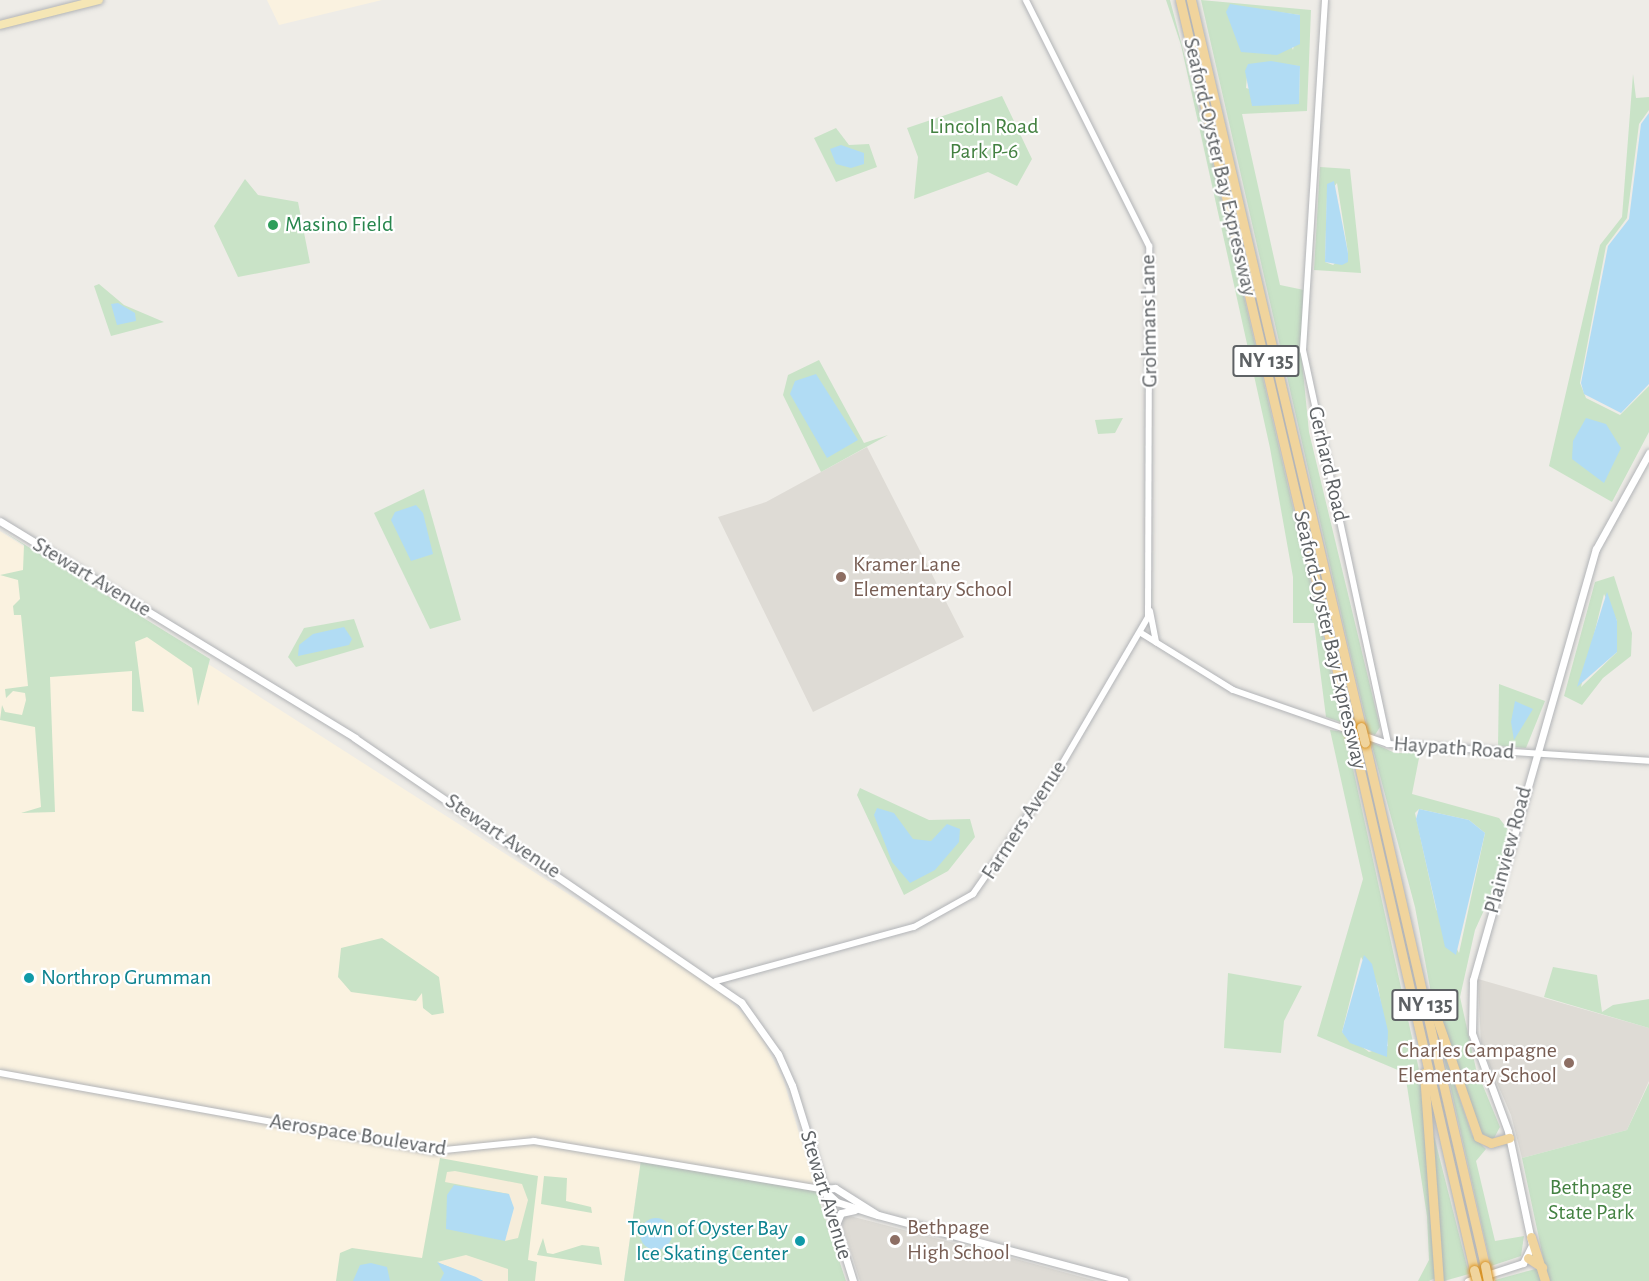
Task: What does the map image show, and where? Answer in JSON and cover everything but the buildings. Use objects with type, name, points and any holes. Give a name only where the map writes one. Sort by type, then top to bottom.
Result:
[{"type":"highway","name":"Seaford-Oyster Bay Expressway","points":[[1180,0],[1477,1281]]},
{"type":"highway","name":"Seaford-Oyster Bay Expressway","points":[[1191,0],[1488,1281]]},
{"type":"highway","points":[[1413,952],[1474,1131],[1487,1143],[1509,1138]]},
{"type":"highway","points":[[1418,1026],[1439,1281]]},
{"type":"highway","points":[[1531,1237],[1545,1281]]},
{"type":"highway","points":[[1528,1258],[1542,1267]]},
{"type":"main road","points":[[0,25],[99,0]]},
{"type":"main road","name":"Plainview Road","points":[[1528,1258],[1531,1237],[1509,1138],[1476,1051],[1470,996],[1533,754],[1601,535],[1649,453]]},
{"type":"main road","name":"Stewart Avenue","points":[[0,521],[355,738],[716,981],[756,1018],[783,1061],[853,1281]]},
{"type":"main road","points":[[822,1189],[836,1188],[878,1215]]},
{"type":"main road","points":[[822,1189],[856,1210],[1124,1281]]},
{"type":"main road","points":[[835,1227],[841,1213],[856,1210]]},
{"type":"main road","points":[[1468,1281],[1528,1258]]},
{"type":"street","name":"Grohmans Lane","points":[[1026,0],[1149,246],[1150,608],[1141,633]]},
{"type":"street","name":"Gerhard Road","points":[[1325,0],[1303,350],[1388,744]]},
{"type":"street","points":[[1150,608],[1156,643]]},
{"type":"street","name":"Haypath Road","points":[[1141,633],[1233,690],[1388,744],[1649,761]]},
{"type":"street","name":"Farmers Avenue","points":[[716,981],[914,927],[973,894],[1054,778],[1141,633]]},
{"type":"street","name":"Aerospace Boulevard","points":[[0,1073],[435,1151],[534,1141],[822,1189]]},
{"type":"shaded area","points":[[267,0],[382,0],[279,25]]},
{"type":"shaded area","name":"Kramer Lane Elementary School","points":[[867,447],[964,637],[813,712],[718,517],[766,502]]},
{"type":"shaded area","points":[[0,531],[720,991],[755,1025],[783,1078],[815,1188],[641,1160],[624,1281],[0,1281]]},
{"type":"shaded area","name":"Charles Campagne Elementary School","points":[[1478,979],[1649,1028],[1649,1081],[1627,1130],[1522,1158],[1511,1115],[1481,1046]]},
{"type":"shaded area","name":"Bethpage High School","points":[[846,1215],[1096,1281],[860,1281],[841,1221]]},
{"type":"green space","points":[[1166,0],[1170,0],[1214,168],[1343,723],[1326,717],[1314,623],[1293,623],[1293,577],[1270,448],[1181,45]]},
{"type":"green space","points":[[1201,0],[1311,10],[1307,111],[1242,114],[1280,285],[1304,290],[1301,351],[1309,432],[1380,727],[1375,735],[1369,733]],"holes":[[[1278,12],[1300,15],[1293,50]],[[1248,64],[1300,66],[1299,104],[1246,88]]]},
{"type":"green space","points":[[1633,74],[1636,98],[1649,97],[1649,110],[1639,124],[1627,218],[1606,246],[1580,383],[1586,398],[1620,415],[1649,386],[1649,432],[1612,502],[1549,466],[1600,245],[1622,217]]},
{"type":"green space","name":"Lincoln Road Park P-6","points":[[1002,96],[1032,159],[1017,186],[988,172],[914,199],[918,157],[907,128]]},
{"type":"green space","points":[[836,128],[849,145],[869,144],[877,167],[836,182],[814,138]]},
{"type":"green space","points":[[1320,167],[1350,169],[1361,273],[1314,270]],"holes":[[[1337,183],[1348,253],[1333,265],[1325,262],[1327,196]]]},
{"type":"green space","points":[[245,179],[258,195],[298,202],[310,263],[238,277],[214,226]]},
{"type":"green space","points":[[99,284],[124,305],[164,322],[111,336],[94,286]]},
{"type":"green space","points":[[819,360],[864,443],[888,435],[821,472],[783,395],[788,375]]},
{"type":"green space","points":[[1123,418],[1115,433],[1098,434],[1095,420]]},
{"type":"green space","points":[[424,489],[461,620],[430,629],[374,513]]},
{"type":"green space","points":[[1,530],[210,659],[198,706],[192,668],[147,637],[135,642],[144,712],[132,711],[132,671],[50,677],[55,812],[21,813],[41,807],[35,727],[0,720],[2,705],[5,712],[22,715],[26,700],[25,693],[13,691],[6,698],[5,689],[28,686],[21,615],[14,615],[13,606],[20,599],[18,580],[0,575],[23,570],[24,545]]},
{"type":"green space","points":[[1614,576],[1632,633],[1631,656],[1603,678],[1582,705],[1564,696],[1595,582]],"holes":[[[1604,594],[1617,621],[1617,652],[1581,687]]]},
{"type":"green space","points":[[354,619],[364,647],[296,667],[288,657],[304,628]]},
{"type":"green space","points":[[1499,684],[1545,701],[1526,748],[1498,746]]},
{"type":"green space","points":[[1330,730],[1345,732],[1423,1088],[1435,1278],[1429,1281],[1418,1281],[1429,1260],[1427,1216],[1405,1073],[1317,1036],[1363,879]],"holes":[[[1361,957],[1378,986],[1388,1046],[1369,1052],[1342,1032]]]},
{"type":"green space","points":[[1371,742],[1395,753],[1420,753],[1412,794],[1499,818],[1510,832],[1500,875],[1475,930],[1460,997],[1476,1069],[1500,1127],[1493,1140],[1480,1132],[1431,993],[1415,907]],"holes":[[[1419,809],[1469,820],[1485,833],[1459,953],[1436,909],[1415,813]]]},
{"type":"green space","points":[[860,788],[929,820],[970,819],[975,837],[948,871],[904,895],[857,795]]},
{"type":"green space","points":[[382,938],[439,977],[444,1013],[432,1015],[423,1008],[422,993],[416,1001],[351,992],[338,977],[341,948]]},
{"type":"green space","points":[[1553,967],[1597,975],[1602,1012],[1613,1005],[1649,999],[1649,1028],[1544,997]]},
{"type":"green space","points":[[1228,973],[1302,986],[1284,1021],[1281,1053],[1224,1048]]},
{"type":"green space","points":[[1441,1045],[1472,1135],[1486,1149],[1476,1161],[1495,1241],[1524,1236],[1521,1256],[1491,1266]]},
{"type":"green space","name":"Bethpage State Park","points":[[1649,1083],[1649,1281],[1548,1281],[1522,1158],[1627,1130]]},
{"type":"green space","points":[[1432,1128],[1469,1274],[1444,1281],[1441,1274]]},
{"type":"green space","points":[[440,1158],[538,1176],[528,1260],[537,1262],[535,1281],[336,1281],[340,1253],[352,1248],[422,1258]]},
{"type":"green space","points":[[641,1160],[815,1188],[846,1281],[624,1281]]},
{"type":"green space","points":[[544,1176],[567,1178],[566,1201],[591,1207],[592,1213],[541,1204]]},
{"type":"green space","points":[[543,1238],[547,1253],[553,1254],[582,1245],[599,1247],[602,1265],[537,1255]]},
{"type":"green space","points":[[1539,1268],[1541,1281],[1495,1281],[1495,1280]]},
{"type":"sand","points":[[455,1171],[522,1184],[528,1200],[518,1238],[505,1241],[509,1194],[445,1182],[447,1172]]},
{"type":"sand","points":[[466,1255],[508,1269],[508,1281],[483,1281],[437,1262]]},
{"type":"water","points":[[1230,4],[1300,15],[1300,44],[1277,55],[1241,52],[1226,12]]},
{"type":"water","points":[[1271,61],[1300,66],[1299,104],[1252,106],[1245,71],[1248,64]]},
{"type":"water","points":[[1649,113],[1649,384],[1621,413],[1584,394],[1581,383],[1608,246],[1629,219],[1641,124]]},
{"type":"water","points":[[841,145],[864,153],[864,164],[851,168],[836,164],[830,149]]},
{"type":"water","points":[[1334,181],[1348,253],[1348,262],[1342,265],[1325,262],[1327,184]]},
{"type":"water","points":[[118,303],[135,313],[136,321],[117,325],[111,304]]},
{"type":"water","points":[[816,374],[858,440],[827,458],[790,394],[795,381]]},
{"type":"water","points":[[1586,418],[1606,424],[1621,448],[1604,483],[1572,459],[1573,441]]},
{"type":"water","points":[[416,505],[423,513],[433,554],[411,561],[391,520],[395,512]]},
{"type":"water","points":[[1607,592],[1617,621],[1617,652],[1577,687]]},
{"type":"water","points":[[344,627],[352,639],[349,645],[298,656],[299,645],[313,634]]},
{"type":"water","points":[[1515,701],[1533,709],[1514,740],[1511,722]]},
{"type":"water","points":[[877,808],[894,813],[913,839],[931,841],[947,824],[960,829],[959,842],[935,870],[910,883],[892,862],[874,815]]},
{"type":"water","points":[[1419,809],[1469,820],[1485,833],[1456,955],[1445,947],[1416,819]]},
{"type":"water","points":[[1364,955],[1372,964],[1388,1031],[1387,1057],[1350,1043],[1342,1032]]},
{"type":"water","points":[[454,1185],[509,1194],[514,1208],[505,1241],[446,1229],[447,1195]]},
{"type":"water","points":[[656,1218],[667,1223],[672,1234],[667,1245],[656,1250],[645,1245],[640,1234],[645,1223]]},
{"type":"water","points":[[437,1262],[483,1281],[440,1281],[444,1273]]},
{"type":"water","points":[[371,1263],[387,1267],[390,1281],[353,1281],[360,1265]]},
{"type":"place","name":"Masino Field","points":[[273,225]]},
{"type":"place","name":"Kramer Lane Elementary School","points":[[841,577]]},
{"type":"place","name":"Northrop Grumman","points":[[29,978]]},
{"type":"place","name":"Charles Campagne Elementary School","points":[[1569,1063]]},
{"type":"place","name":"Bethpage High School","points":[[895,1240]]},
{"type":"place","name":"Town of Oyster Bay Ice Skating Center","points":[[800,1241]]}]
